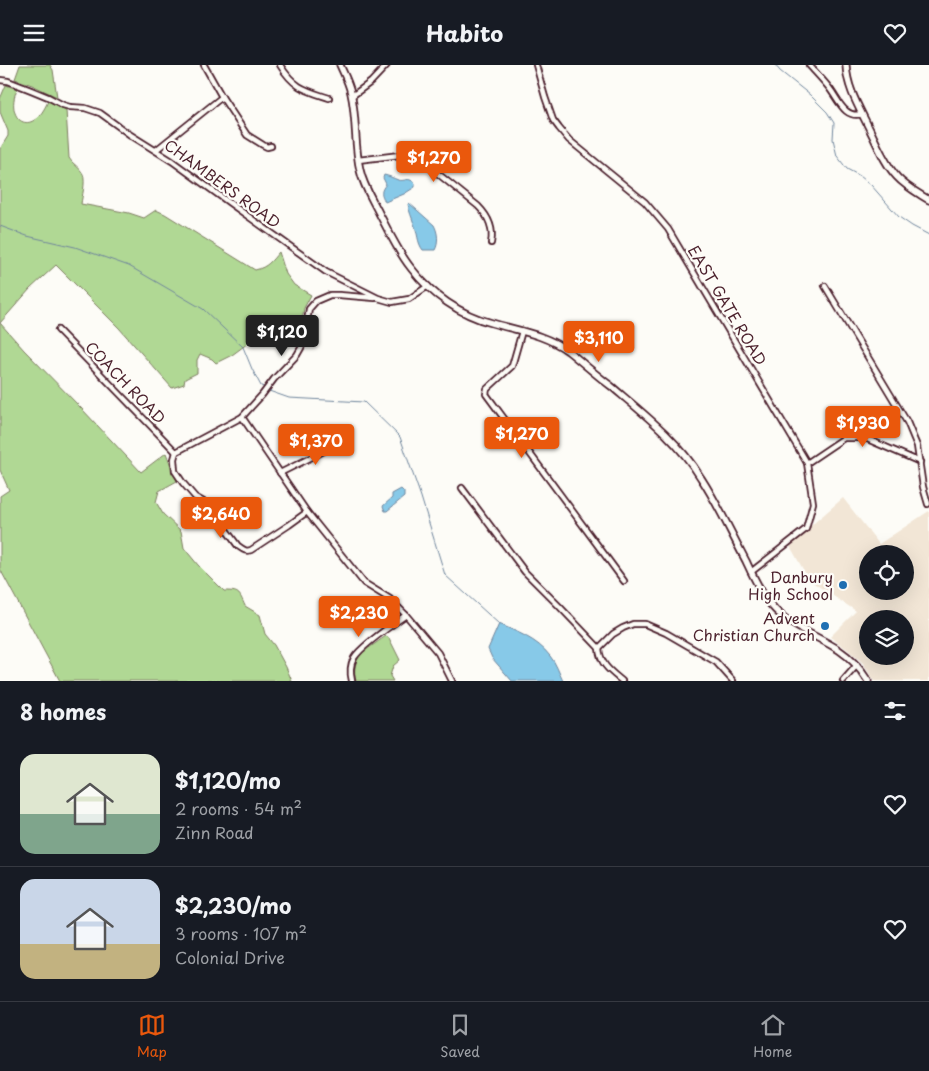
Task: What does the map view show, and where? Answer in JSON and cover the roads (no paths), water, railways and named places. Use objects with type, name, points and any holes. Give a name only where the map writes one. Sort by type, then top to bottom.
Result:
[{"type":"main road","points":[[340,65],[352,96],[359,169],[367,190],[410,267],[428,286],[449,303],[476,318],[539,335],[568,351],[668,435],[700,475],[763,594],[780,615],[792,624],[838,649],[857,665],[868,681]]},
{"type":"main road","points":[[846,65],[852,94],[889,166],[909,187],[929,200]]},
{"type":"street","points":[[204,65],[247,135],[267,147],[271,146]]},
{"type":"street","points":[[280,65],[299,87],[329,98]]},
{"type":"street","points":[[352,96],[371,82],[387,65]]},
{"type":"street","name":"EAST GATE ROAD","points":[[536,65],[553,120],[569,140],[645,202],[668,229],[808,463],[813,503],[806,529],[751,572]]},
{"type":"street","points":[[809,65],[830,89],[845,111],[849,114],[862,114]]},
{"type":"street","name":"CHAMBERS ROAD","points":[[0,80],[8,81],[31,90],[63,105],[85,107],[100,113],[326,272],[378,299],[392,301],[409,299],[428,286]]},
{"type":"street","points":[[156,151],[222,97]]},
{"type":"street","points":[[358,160],[408,155],[421,160],[485,213],[490,222],[493,235],[492,243]]},
{"type":"street","points":[[825,286],[907,422],[918,446],[923,487],[928,503]]},
{"type":"street","points":[[307,512],[251,550],[244,550],[238,546],[207,504],[196,497],[183,483],[176,471],[174,459],[176,451],[242,417],[297,355],[304,340],[309,309],[316,301],[330,295],[378,299]]},
{"type":"street","name":"COACH ROAD","points":[[58,330],[176,451]]},
{"type":"street","points":[[522,331],[512,366],[487,389],[486,394],[624,581]]},
{"type":"street","points":[[242,417],[307,512],[364,583],[390,599],[406,615],[438,653],[452,681]]},
{"type":"street","points":[[808,463],[844,439],[865,438],[920,462]]},
{"type":"street","points":[[280,473],[344,441]]},
{"type":"street","points":[[462,488],[525,572],[599,648],[600,656],[605,666],[622,681]]},
{"type":"street","points":[[352,681],[350,674],[355,656],[362,648],[406,615]]},
{"type":"street","points":[[599,648],[613,634],[623,628],[633,624],[646,624],[666,633],[716,662],[733,681]]},
{"type":"street","points":[[843,681],[857,665]]},
{"type":"water","points":[[384,175],[398,180],[410,180],[415,183],[415,187],[385,202],[382,193],[386,184],[383,178]]},
{"type":"water","points":[[409,203],[434,225],[438,237],[435,250],[423,250],[421,247],[409,210]]},
{"type":"water","points":[[401,489],[404,492],[404,497],[385,511],[383,506],[392,498],[392,494]]},
{"type":"water","points":[[499,624],[526,637],[545,650],[556,665],[563,681],[512,681],[492,658],[488,649]]},
{"type":"waterway","points":[[775,65],[827,112],[834,123],[833,139],[837,156],[847,169],[871,185],[899,217],[929,235]]},
{"type":"waterway","points":[[0,226],[27,236],[75,247],[129,266],[203,309],[243,347],[252,369],[261,386],[264,387]]},
{"type":"waterway","points":[[269,391],[289,398],[364,402],[400,437],[445,575],[499,624]]},
{"type":"place","name":"Danbury High School","points":[[843,585]]},
{"type":"place","name":"Advent Christian Church","points":[[825,626]]}]
